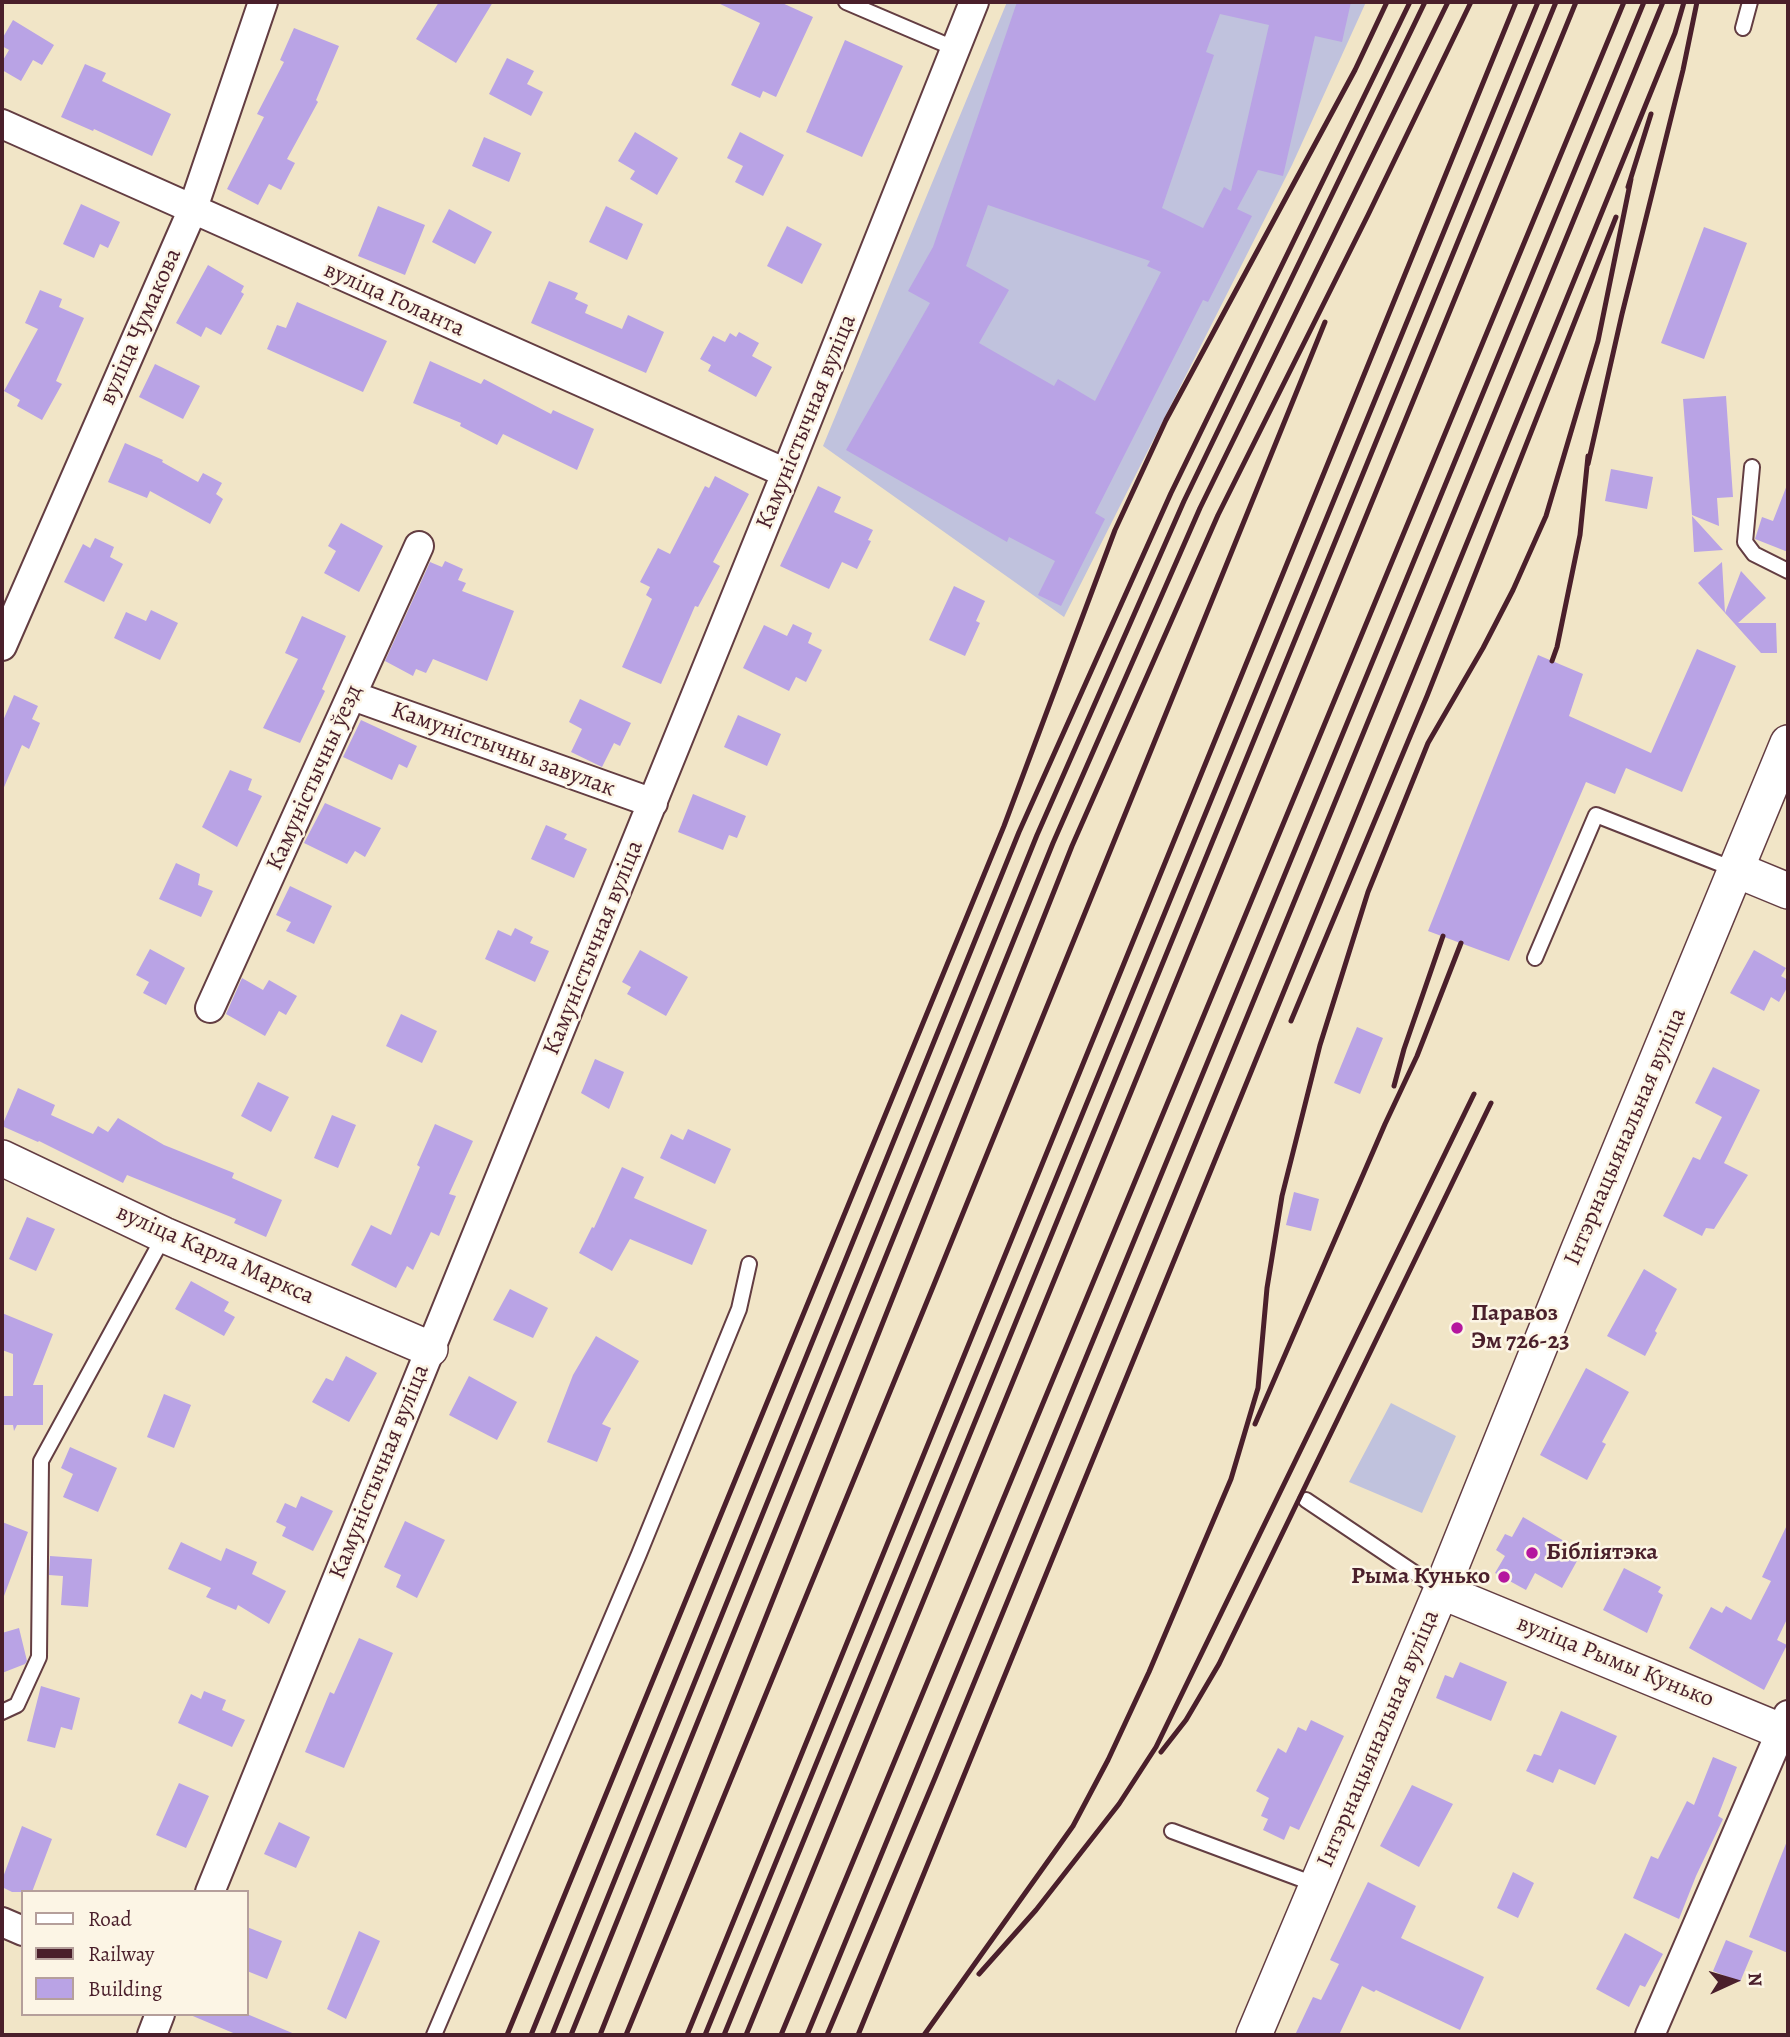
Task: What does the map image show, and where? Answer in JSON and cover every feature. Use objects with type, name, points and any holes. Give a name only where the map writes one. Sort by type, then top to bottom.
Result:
[{"type":"street","name":"вуліца Чумакова","points":[[2,646],[192,211],[263,2]]},
{"type":"street","name":"Камуністычная вуліца","points":[[211,1890],[653,803],[974,2]]},
{"type":"street","name":"вуліца Голанта","points":[[2,124],[192,211],[786,473]]},
{"type":"street","name":"Камуністычны ўезд","points":[[210,1008],[419,546]]},
{"type":"street","name":"Камуністычны завулак","points":[[353,696],[653,803]]},
{"type":"street","name":"Інтэрнацыянальная вуліца","points":[[1254,2035],[1441,1591],[1788,743]]},
{"type":"street","points":[[1737,870],[1788,891]]},
{"type":"street","name":"вуліца Карла Маркса","points":[[2,1158],[164,1235],[430,1349]]},
{"type":"street","name":"вуліца Рымы Кунько","points":[[1441,1591],[1786,1727]]},
{"type":"street","points":[[1650,2035],[1786,1727]]},
{"type":"street","points":[[2,1922],[21,1930]]},
{"type":"street","points":[[152,2035],[159,2016]]},
{"type":"lane","points":[[846,2],[956,49]]},
{"type":"lane","points":[[1743,28],[1750,2]]},
{"type":"lane","points":[[1752,467],[1745,542],[1754,554],[1788,571]]},
{"type":"lane","points":[[1535,958],[1596,815],[1737,870]]},
{"type":"lane","points":[[2,1712],[17,1705],[39,1657],[41,1461],[164,1235]]},
{"type":"lane","points":[[434,2035],[708,1386],[739,1309],[749,1264]]},
{"type":"lane","points":[[1306,1500],[1441,1591]]},
{"type":"lane","points":[[1172,1831],[1317,1885]]},
{"type":"shaded area","points":[[1007,2],[1366,2],[1292,165],[1064,617],[823,446]]},
{"type":"shaded area","points":[[1391,1403],[1456,1436],[1422,1513],[1349,1482]]},
{"type":"building","points":[[439,2],[493,2],[456,63],[416,39]]},
{"type":"building","points":[[716,2],[780,2],[813,17],[776,97],[763,91],[760,98],[731,85],[760,23]]},
{"type":"building","points":[[1017,2],[1351,2],[1342,42],[1315,36],[1283,176],[1258,170],[1237,209],[1252,216],[1208,302],[1203,300],[1095,513],[1105,519],[1061,606],[1038,595],[1055,561],[1009,537],[1007,542],[846,450],[930,303],[908,291],[933,247]],"holes":[[[1220,14],[1269,25],[1231,191],[1224,187],[1203,228],[1162,208],[1214,55],[1206,52]],[[988,205],[1150,261],[1147,266],[1161,272],[1095,401],[1058,379],[1054,386],[979,343],[1009,290],[966,266]]]},
{"type":"building","points":[[13,20],[54,45],[42,65],[33,60],[21,81],[2,70],[2,62],[9,50],[2,46],[2,39]]},
{"type":"building","points":[[294,28],[339,46],[316,100],[318,102],[287,159],[295,163],[281,190],[269,184],[258,205],[227,189],[264,117],[257,114],[284,62],[280,60]]},
{"type":"building","points":[[845,40],[903,66],[862,157],[806,132]]},
{"type":"building","points":[[507,58],[534,71],[527,84],[543,92],[531,116],[489,94]]},
{"type":"building","points":[[85,64],[106,73],[102,81],[171,114],[152,156],[61,117]]},
{"type":"building","points":[[635,132],[678,158],[657,195],[630,179],[635,171],[618,161]]},
{"type":"building","points":[[740,132],[784,155],[763,196],[735,182],[743,166],[727,158]]},
{"type":"building","points":[[484,137],[521,153],[509,182],[472,166]]},
{"type":"building","points":[[81,204],[120,222],[108,248],[100,244],[94,258],[63,244]]},
{"type":"building","points":[[378,206],[425,225],[405,275],[358,256]]},
{"type":"building","points":[[606,206],[643,224],[627,260],[589,242]]},
{"type":"building","points":[[449,209],[492,232],[475,264],[432,242]]},
{"type":"building","points":[[787,226],[822,244],[802,284],[767,266]]},
{"type":"building","points":[[1704,227],[1747,243],[1704,359],[1661,343]]},
{"type":"building","points":[[208,265],[244,286],[241,292],[244,294],[221,335],[206,327],[201,337],[176,323]]},
{"type":"building","points":[[549,281],[578,293],[575,299],[588,305],[585,313],[622,329],[628,315],[664,332],[646,373],[531,323]]},
{"type":"building","points":[[40,290],[62,299],[59,307],[84,318],[56,381],[62,384],[42,420],[17,406],[20,400],[4,391],[38,329],[25,323]]},
{"type":"building","points":[[297,302],[387,341],[363,392],[267,349],[277,325],[286,328]]},
{"type":"building","points":[[739,332],[759,343],[752,356],[772,367],[756,397],[708,371],[711,365],[700,359],[713,336],[725,342],[730,333],[736,337]]},
{"type":"building","points":[[430,361],[481,384],[484,379],[551,414],[553,410],[594,429],[577,470],[503,434],[497,445],[460,426],[461,423],[413,403]]},
{"type":"building","points":[[155,364],[200,386],[183,419],[139,397]]},
{"type":"building","points":[[1726,396],[1733,497],[1717,498],[1719,526],[1692,515],[1683,399]]},
{"type":"building","points":[[125,443],[163,460],[162,462],[198,482],[203,473],[222,483],[216,494],[223,499],[210,524],[150,491],[147,498],[108,482]]},
{"type":"building","points":[[1611,469],[1653,477],[1647,509],[1605,501]]},
{"type":"building","points":[[715,476],[749,494],[713,562],[720,566],[698,607],[695,606],[661,684],[622,667],[652,599],[646,595],[650,587],[640,582],[658,548],[670,554],[705,486],[709,488]]},
{"type":"building","points":[[1787,485],[1788,552],[1755,539],[1762,517],[1773,521]]},
{"type":"building","points":[[818,486],[841,497],[834,512],[873,530],[868,540],[871,541],[857,569],[842,562],[829,589],[780,566]]},
{"type":"building","points":[[1692,516],[1723,550],[1694,552]]},
{"type":"building","points":[[341,523],[383,546],[359,592],[324,573],[336,551],[328,546]]},
{"type":"building","points":[[95,538],[114,547],[110,557],[123,564],[104,602],[64,582],[83,544],[90,548]]},
{"type":"building","points":[[445,561],[463,569],[458,580],[466,583],[462,591],[514,611],[487,681],[433,659],[426,673],[416,669],[413,676],[385,661],[430,562],[442,567]]},
{"type":"building","points":[[1722,562],[1725,613],[1698,583]]},
{"type":"building","points":[[1741,571],[1766,598],[1738,623],[1776,623],[1777,653],[1761,653],[1725,613]]},
{"type":"building","points":[[954,586],[985,601],[976,621],[980,623],[965,656],[929,640]]},
{"type":"building","points":[[151,610],[178,623],[160,660],[114,638],[126,612],[146,621]]},
{"type":"building","points":[[302,616],[346,636],[322,689],[325,691],[300,743],[263,728],[298,659],[285,653]]},
{"type":"building","points":[[793,624],[812,633],[808,643],[822,650],[806,682],[796,677],[789,691],[743,668],[764,625],[787,636]]},
{"type":"building","points":[[1697,649],[1736,666],[1682,792],[1626,768],[1615,794],[1586,782],[1509,961],[1428,931],[1538,655],[1583,674],[1569,716],[1651,753]]},
{"type":"building","points":[[14,695],[38,706],[32,719],[40,723],[29,749],[22,745],[2,792],[2,723]]},
{"type":"building","points":[[580,699],[631,723],[620,746],[614,743],[602,767],[571,752],[582,729],[569,722]]},
{"type":"building","points":[[738,715],[781,734],[767,766],[724,747]]},
{"type":"building","points":[[361,720],[417,746],[407,768],[399,764],[392,780],[343,757]]},
{"type":"building","points":[[230,770],[252,779],[248,790],[262,796],[237,847],[202,827]]},
{"type":"building","points":[[693,794],[746,816],[737,838],[729,835],[723,850],[678,832]]},
{"type":"building","points":[[325,803],[381,828],[365,857],[355,851],[347,864],[304,843]]},
{"type":"building","points":[[546,825],[567,834],[564,839],[587,849],[574,878],[531,859]]},
{"type":"building","points":[[176,863],[200,874],[198,885],[213,891],[201,917],[159,899]]},
{"type":"building","points":[[290,886],[332,906],[314,944],[286,931],[291,922],[276,915]]},
{"type":"building","points":[[515,928],[533,937],[530,943],[549,951],[535,982],[485,959],[498,930],[511,936]]},
{"type":"building","points":[[150,949],[185,968],[166,1005],[143,993],[149,982],[136,975]]},
{"type":"building","points":[[640,950],[688,977],[666,1016],[627,994],[631,987],[622,982]]},
{"type":"building","points":[[1754,950],[1786,968],[1781,976],[1788,980],[1788,986],[1779,1002],[1771,997],[1764,1011],[1730,993]]},
{"type":"building","points":[[242,978],[263,990],[269,980],[297,996],[286,1015],[279,1011],[265,1036],[226,1014]]},
{"type":"building","points":[[401,1014],[437,1031],[422,1063],[386,1046]]},
{"type":"building","points":[[1357,1027],[1383,1038],[1360,1094],[1334,1083]]},
{"type":"building","points":[[595,1059],[624,1072],[609,1109],[581,1093]]},
{"type":"building","points":[[1713,1067],[1760,1090],[1724,1163],[1748,1175],[1714,1229],[1706,1228],[1702,1236],[1663,1216],[1693,1157],[1700,1160],[1722,1117],[1695,1103]]},
{"type":"building","points":[[258,1082],[289,1097],[271,1132],[241,1116]]},
{"type":"building","points":[[18,1088],[55,1105],[51,1115],[93,1134],[98,1126],[108,1132],[118,1118],[164,1145],[234,1173],[232,1178],[282,1200],[266,1237],[234,1223],[236,1219],[127,1175],[123,1183],[39,1141],[2,1126]]},
{"type":"building","points":[[332,1115],[356,1125],[338,1168],[314,1158]]},
{"type":"building","points":[[435,1124],[473,1141],[449,1194],[456,1196],[439,1236],[431,1232],[413,1270],[407,1266],[396,1288],[351,1265],[371,1225],[391,1235]]},
{"type":"building","points":[[688,1129],[731,1149],[715,1184],[660,1158],[671,1134],[683,1140]]},
{"type":"building","points":[[622,1167],[644,1177],[634,1198],[707,1230],[692,1265],[630,1239],[612,1271],[579,1253],[592,1227],[594,1228]]},
{"type":"building","points":[[1294,1192],[1319,1199],[1311,1231],[1286,1225]]},
{"type":"building","points":[[27,1217],[55,1229],[36,1271],[9,1259]]},
{"type":"building","points":[[1644,1269],[1677,1289],[1645,1356],[1607,1336]]},
{"type":"building","points":[[191,1281],[229,1302],[224,1311],[235,1317],[224,1336],[175,1309]]},
{"type":"building","points":[[510,1289],[548,1308],[533,1338],[493,1320]]},
{"type":"building","points":[[2,1313],[53,1334],[33,1385],[43,1385],[43,1425],[17,1425],[14,1431],[13,1425],[2,1425],[2,1396],[13,1396],[13,1354],[2,1350]]},
{"type":"building","points":[[596,1336],[639,1361],[602,1424],[611,1428],[597,1462],[547,1442],[573,1375]]},
{"type":"building","points":[[346,1356],[377,1373],[349,1422],[312,1402],[326,1378],[333,1381]]},
{"type":"building","points":[[1586,1368],[1629,1392],[1602,1442],[1606,1444],[1587,1480],[1540,1455]]},
{"type":"building","points":[[469,1376],[517,1402],[497,1440],[449,1415]]},
{"type":"building","points":[[164,1394],[191,1405],[174,1448],[147,1437]]},
{"type":"building","points":[[70,1447],[117,1468],[98,1512],[63,1497],[73,1474],[61,1468]]},
{"type":"building","points":[[301,1496],[333,1511],[313,1551],[282,1536],[286,1527],[276,1522],[285,1503],[296,1508]]},
{"type":"building","name":"Бібліятэка","points":[[1523,1517],[1564,1541],[1558,1550],[1577,1561],[1562,1588],[1535,1573],[1526,1590],[1495,1573],[1505,1556],[1496,1550],[1505,1534],[1512,1537]]},
{"type":"building","points":[[405,1521],[445,1540],[417,1598],[396,1587],[401,1575],[384,1567]]},
{"type":"building","points":[[2,1522],[28,1532],[4,1596],[2,1596]]},
{"type":"building","points":[[1788,1523],[1788,1617],[1777,1640],[1787,1645],[1764,1690],[1689,1648],[1711,1607],[1722,1613],[1726,1606],[1751,1620],[1771,1581],[1762,1577]]},
{"type":"building","points":[[181,1542],[221,1561],[226,1548],[257,1562],[252,1574],[286,1591],[269,1624],[238,1605],[236,1610],[206,1597],[211,1588],[168,1569]]},
{"type":"building","points":[[50,1556],[92,1559],[88,1607],[61,1605],[63,1576],[49,1575]]},
{"type":"building","points":[[1624,1568],[1661,1587],[1658,1592],[1663,1595],[1647,1633],[1603,1610]]},
{"type":"building","points":[[19,1628],[27,1661],[2,1673],[2,1633]]},
{"type":"building","points":[[359,1638],[393,1653],[344,1768],[305,1752],[330,1692],[334,1694]]},
{"type":"building","points":[[1460,1662],[1507,1682],[1491,1721],[1436,1698],[1445,1675],[1453,1678]]},
{"type":"building","points":[[41,1686],[80,1698],[72,1730],[61,1727],[55,1748],[27,1741]]},
{"type":"building","points":[[204,1691],[226,1700],[222,1710],[245,1720],[232,1747],[178,1723],[191,1694],[201,1699]]},
{"type":"building","points":[[1561,1711],[1617,1736],[1595,1785],[1559,1769],[1553,1783],[1526,1771],[1534,1754],[1541,1756]]},
{"type":"building","points":[[1311,1720],[1344,1736],[1299,1830],[1290,1826],[1284,1840],[1263,1830],[1268,1819],[1261,1816],[1269,1798],[1256,1791],[1278,1748],[1286,1753],[1298,1727],[1306,1731]]},
{"type":"building","points":[[1713,1757],[1737,1767],[1718,1816],[1723,1819],[1679,1919],[1633,1898],[1651,1856],[1658,1859],[1687,1801],[1694,1805]]},
{"type":"building","points":[[179,1783],[209,1796],[186,1848],[156,1835]]},
{"type":"building","points":[[1412,1785],[1453,1804],[1419,1867],[1380,1846]]},
{"type":"building","points":[[279,1822],[310,1837],[296,1868],[264,1854]]},
{"type":"building","points":[[22,1826],[52,1839],[33,1890],[12,1892],[2,1887],[2,1880]]},
{"type":"building","points":[[1788,1842],[1788,1953],[1749,1937]]},
{"type":"building","points":[[1513,1872],[1534,1883],[1518,1918],[1497,1908]]},
{"type":"building","points":[[1368,1882],[1416,1906],[1401,1938],[1484,1977],[1460,2030],[1362,1986],[1339,2035],[1295,2035],[1313,1997],[1321,2000],[1339,1964],[1330,1960]]},
{"type":"building","points":[[248,1927],[282,1941],[267,1979],[248,1971]]},
{"type":"building","points":[[359,1931],[380,1941],[346,2019],[327,2009]]},
{"type":"building","points":[[1625,1933],[1663,1954],[1645,1987],[1640,1985],[1629,2007],[1596,1989]]},
{"type":"building","points":[[1726,1940],[1753,1951],[1740,1982],[1713,1971]]},
{"type":"building","points":[[248,2014],[297,2035],[238,2035],[193,2016]]},
{"type":"railway","points":[[507,2035],[1004,826],[1115,530],[1166,420],[1355,70],[1387,2]]},
{"type":"railway","points":[[531,2035],[1019,832],[1171,493],[1410,2]]},
{"type":"railway","points":[[552,2035],[1037,835],[1184,501],[1425,2]]},
{"type":"railway","points":[[571,2035],[1053,843],[1200,508],[1448,2]]},
{"type":"railway","points":[[600,2035],[1072,846],[1218,515],[1471,2]]},
{"type":"railway","points":[[687,2035],[1516,2]]},
{"type":"railway","points":[[705,2035],[1538,2]]},
{"type":"railway","points":[[724,2035],[1556,2]]},
{"type":"railway","points":[[746,2035],[1576,2]]},
{"type":"railway","points":[[781,2035],[1624,2]]},
{"type":"railway","points":[[807,2035],[1644,2]]},
{"type":"railway","points":[[827,2035],[935,1778],[1663,2]]},
{"type":"railway","points":[[858,2035],[1675,33],[1684,2]]},
{"type":"railway","points":[[1588,464],[1697,2]]},
{"type":"railway","points":[[1628,187],[1651,114]]},
{"type":"railway","points":[[924,2035],[1073,1826],[1108,1760],[1149,1672],[1231,1479],[1258,1388],[1267,1288],[1282,1196],[1320,1045],[1368,892],[1428,743],[1483,648],[1546,516],[1598,341],[1631,179]]},
{"type":"railway","points":[[1291,1021],[1427,696],[1616,217]]},
{"type":"railway","points":[[626,2035],[1325,322]]},
{"type":"railway","points":[[1552,661],[1580,535],[1588,456]]},
{"type":"railway","points":[[1394,1086],[1443,936]]},
{"type":"railway","points":[[1255,1424],[1417,1056],[1461,943]]},
{"type":"railway","points":[[979,1974],[1036,1910],[1119,1804],[1156,1747],[1474,1094]]},
{"type":"railway","points":[[1161,1752],[1186,1720],[1219,1664],[1491,1103]]},
{"type":"place","name":"Паравоз Эм 726-23","points":[[1457,1328]]},
{"type":"place","name":"Бібліятэка","points":[[1532,1553]]},
{"type":"place","name":"Рыма Кунько","points":[[1504,1577]]}]
